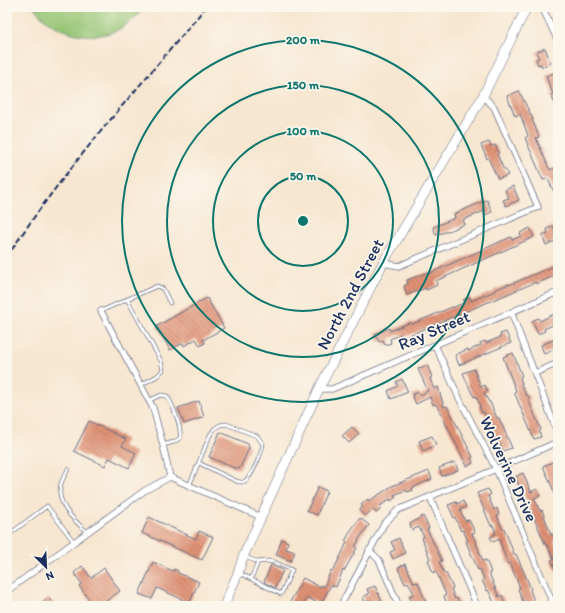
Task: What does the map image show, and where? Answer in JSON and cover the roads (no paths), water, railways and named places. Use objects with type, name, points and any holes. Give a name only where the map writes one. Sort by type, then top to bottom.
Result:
[{"type":"main road","name":"North 2nd Street","points":[[224,606],[260,517],[319,389],[383,263],[483,96],[527,7]]},
{"type":"street","points":[[542,7],[558,41]]},
{"type":"street","points":[[383,263],[399,266],[538,207],[494,107],[483,96]]},
{"type":"street","name":"Ray Street","points":[[319,389],[332,389],[558,292]]},
{"type":"street","points":[[101,311],[150,400],[156,416],[170,477]]},
{"type":"street","points":[[511,312],[558,434]]},
{"type":"street","name":"Wolverine Drive","points":[[435,345],[460,400],[496,470],[554,606]]},
{"type":"street","points":[[535,373],[558,363]]},
{"type":"street","points":[[342,603],[384,524],[398,510],[496,470],[553,444],[558,440]]},
{"type":"street","points":[[170,477],[260,517]]},
{"type":"street","points":[[7,591],[144,491],[170,477]]},
{"type":"street","points":[[430,497],[477,606]]},
{"type":"street","points":[[369,550],[379,560],[399,606]]},
{"type":"lane","points":[[101,311],[157,286],[163,289],[170,303]]},
{"type":"lane","points":[[127,299],[161,360],[163,370],[157,376],[141,385]]},
{"type":"lane","points":[[150,400],[161,395],[167,396],[178,423],[180,438],[174,442],[163,445]]},
{"type":"lane","points":[[189,486],[210,436],[220,425],[226,424],[257,436],[263,444],[262,450],[249,477],[242,482],[236,482],[199,464]]},
{"type":"lane","points":[[68,469],[61,483],[60,494],[62,502],[71,516],[87,532]]},
{"type":"lane","points":[[7,536],[48,506],[74,542]]},
{"type":"lane","points":[[238,573],[281,594],[292,570],[274,562],[258,562],[243,557]]},
{"type":"lane","points":[[250,579],[258,562]]},
{"type":"railway","points":[[7,257],[29,224],[78,160],[206,7]]}]
